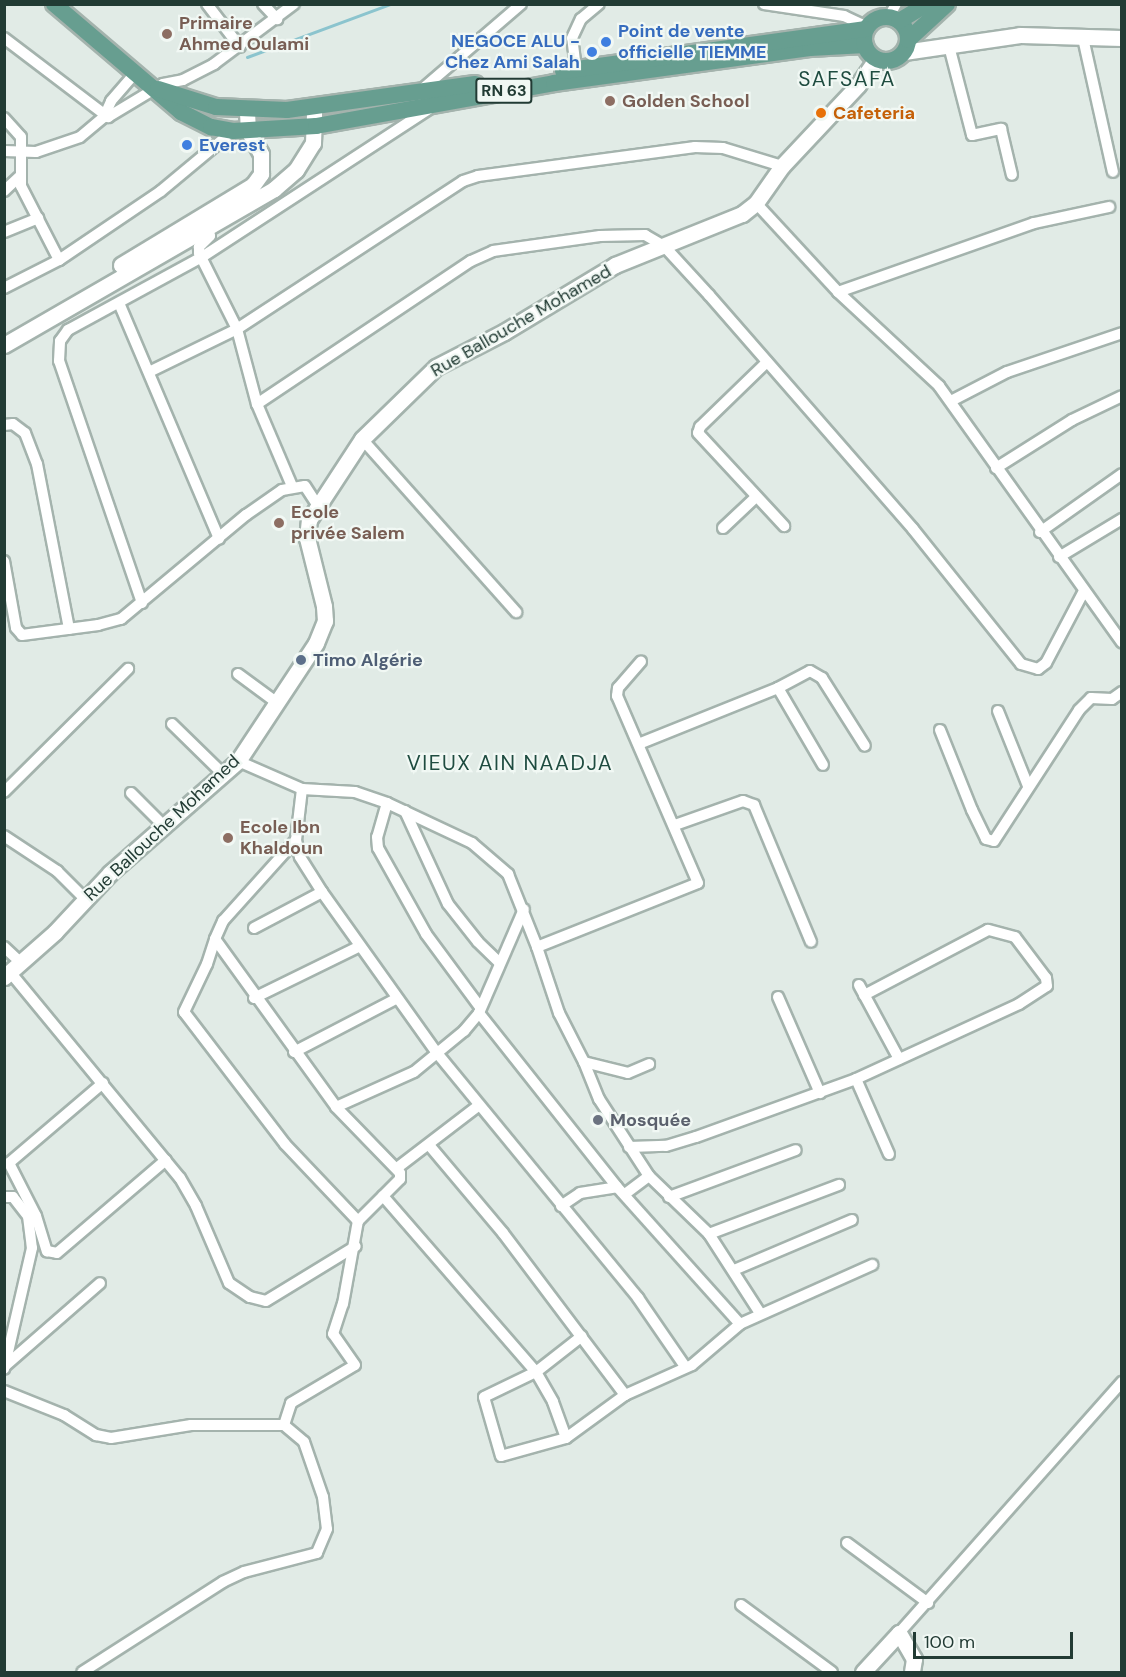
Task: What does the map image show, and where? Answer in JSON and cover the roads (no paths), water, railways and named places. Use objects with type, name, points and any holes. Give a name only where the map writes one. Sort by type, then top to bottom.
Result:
[{"type":"main road","name":"RN 63","points":[[54,4],[157,89],[186,116],[211,127],[241,131],[316,126],[441,101],[810,48],[866,34]]},
{"type":"main road","points":[[927,4],[879,18],[866,34],[876,59],[894,60],[947,4]]},
{"type":"main road","points":[[894,14],[906,46]]},
{"type":"main road","name":"RN 63","points":[[157,89],[204,104],[247,110],[314,107],[576,69],[866,34]]},
{"type":"street","points":[[207,4],[240,47]]},
{"type":"street","points":[[263,4],[277,19]]},
{"type":"street","points":[[4,151],[20,153],[66,144],[104,117],[116,115],[157,89],[183,80],[240,47],[294,4]]},
{"type":"street","points":[[418,93],[521,4]]},
{"type":"street","points":[[576,69],[572,38],[581,19],[599,4]]},
{"type":"street","points":[[764,4],[844,16],[866,34]]},
{"type":"street","points":[[906,46],[949,46],[1020,35],[1122,38]]},
{"type":"street","points":[[4,38],[104,117]]},
{"type":"street","points":[[1083,38],[1113,172]]},
{"type":"street","points":[[949,46],[972,135],[1001,129],[1012,175]]},
{"type":"street","name":"Rue Ballouche Mohamed","points":[[12,971],[85,899],[238,761],[316,643],[325,621],[307,537],[309,520],[362,439],[436,367],[504,332],[600,273],[742,214],[756,203],[782,166],[858,85],[876,59]]},
{"type":"street","points":[[104,117],[111,101],[135,73]]},
{"type":"street","points":[[142,603],[58,354],[60,341],[68,330],[202,258],[441,101]]},
{"type":"street","points":[[4,345],[208,228],[289,177],[313,143],[316,126],[314,107]]},
{"type":"street","points":[[4,288],[59,260],[161,191],[241,131],[247,110]]},
{"type":"street","points":[[4,118],[21,136],[19,177],[59,260]]},
{"type":"street","points":[[4,129],[16,129]]},
{"type":"street","points":[[4,334],[253,185],[261,174],[261,154],[241,131]]},
{"type":"street","points":[[149,372],[237,329],[464,181],[478,176],[695,147],[723,148],[782,166]]},
{"type":"street","points":[[4,191],[19,177]]},
{"type":"street","points":[[756,203],[838,292],[916,362],[951,401],[1040,532],[1122,643]]},
{"type":"street","points":[[838,292],[1034,223],[1109,207]]},
{"type":"street","points":[[4,232],[38,218]]},
{"type":"street","points":[[208,228],[209,238],[199,250],[237,329],[257,404],[292,486]]},
{"type":"street","points":[[257,404],[493,251],[600,236],[645,235],[664,246],[767,362],[913,529],[1021,664],[1038,669],[1046,663],[1084,591]]},
{"type":"street","points":[[119,303],[219,540]]},
{"type":"street","points":[[951,401],[1007,372],[1122,333]]},
{"type":"street","points":[[767,362],[699,427],[698,433],[784,526]]},
{"type":"street","points":[[996,468],[1072,420],[1122,396]]},
{"type":"street","points":[[4,425],[13,424],[25,433],[37,464],[69,629]]},
{"type":"street","points":[[362,439],[516,612]]},
{"type":"street","points":[[1040,532],[1122,474]]},
{"type":"street","points":[[4,561],[15,628],[22,635],[69,629],[121,619],[269,497],[292,486],[305,486],[318,506]]},
{"type":"street","points":[[723,528],[756,497]]},
{"type":"street","points":[[1059,557],[1122,519]]},
{"type":"street","points":[[537,947],[698,883],[640,743],[617,696],[618,688],[641,662]]},
{"type":"street","points":[[4,792],[128,669]]},
{"type":"street","points":[[640,743],[778,688],[810,671],[822,678],[865,746]]},
{"type":"street","points":[[238,674],[276,702]]},
{"type":"street","points":[[778,688],[823,765]]},
{"type":"street","points":[[940,730],[972,810],[989,842],[994,841],[1084,704],[1091,698],[1112,699],[1122,692]]},
{"type":"street","points":[[998,711],[1028,786]]},
{"type":"street","points":[[172,724],[223,774]]},
{"type":"street","points":[[238,761],[302,789],[355,792],[405,810],[472,843],[508,874],[524,908],[559,1013],[584,1062],[598,1099],[649,1176],[709,1234],[760,1313]]},
{"type":"street","points":[[302,789],[296,840],[300,857],[358,947],[478,1106],[638,1298],[684,1365]]},
{"type":"street","points":[[130,793],[164,826]]},
{"type":"street","points":[[675,825],[743,801],[754,805],[811,942]]},
{"type":"street","points":[[387,803],[377,837],[378,848],[426,934],[479,1010],[621,1190],[740,1324]]},
{"type":"street","points":[[405,810],[448,904],[478,942],[500,963]]},
{"type":"street","points":[[4,836],[57,871],[85,899]]},
{"type":"street","points":[[296,840],[288,854],[239,899],[215,939],[184,1012],[285,1144],[358,1221]]},
{"type":"street","points":[[254,928],[322,892]]},
{"type":"street","points":[[336,1107],[383,1089],[437,1053],[479,1010],[524,908]]},
{"type":"street","points":[[629,1147],[666,1146],[820,1093],[856,1079],[899,1059],[1040,993],[1047,986],[1046,978],[1015,937],[988,930],[862,990],[899,1059]]},
{"type":"street","points":[[215,939],[254,998],[336,1107],[396,1168],[400,1179],[358,1221],[356,1246],[333,1334],[355,1365],[291,1403],[284,1425]]},
{"type":"street","points":[[4,947],[12,971],[166,1160],[196,1206],[229,1283],[250,1297],[266,1301],[356,1246]]},
{"type":"street","points":[[254,998],[358,947]]},
{"type":"street","points":[[778,997],[820,1093]]},
{"type":"street","points":[[294,1052],[396,999]]},
{"type":"street","points":[[584,1062],[628,1073],[649,1064]]},
{"type":"street","points":[[856,1079],[889,1154]]},
{"type":"street","points":[[103,1083],[9,1163],[36,1216],[47,1251],[57,1253],[166,1160]]},
{"type":"street","points":[[396,1168],[478,1106]]},
{"type":"street","points":[[429,1145],[582,1336],[625,1395]]},
{"type":"street","points":[[669,1197],[796,1150]]},
{"type":"street","points":[[561,1206],[580,1193],[621,1190],[649,1176]]},
{"type":"street","points":[[709,1234],[839,1185]]},
{"type":"street","points":[[383,1196],[536,1372],[553,1402],[566,1438]]},
{"type":"street","points":[[4,1197],[13,1197],[27,1216],[32,1248],[5,1367]]},
{"type":"street","points":[[734,1270],[852,1220]]},
{"type":"street","points":[[582,1336],[536,1372],[484,1397],[500,1453],[504,1456],[566,1438],[625,1395],[700,1359],[740,1324],[872,1264]]},
{"type":"street","points":[[5,1367],[100,1283]]},
{"type":"street","points":[[863,1672],[928,1603],[1122,1382]]},
{"type":"street","points":[[4,1391],[64,1415],[96,1435],[111,1438],[191,1425],[244,1422],[284,1425],[304,1442],[323,1497],[327,1529],[317,1553],[244,1572],[223,1582],[82,1672]]},
{"type":"street","points":[[847,1543],[928,1603]]},
{"type":"street","points":[[741,1605],[832,1672]]},
{"type":"street","points":[[899,1633],[914,1659],[912,1672]]},
{"type":"waterway","points":[[247,57],[390,4]]},
{"type":"place","name":"Primaire Ahmed Oulami","points":[[167,34]]},
{"type":"place","name":"Point de vente officielle TIEMME","points":[[606,42]]},
{"type":"place","name":"NEGOCE ALU - Chez Ami Salah","points":[[592,52]]},
{"type":"place","name":"Golden School","points":[[610,101]]},
{"type":"place","name":"Cafeteria","points":[[821,113]]},
{"type":"place","name":"Everest","points":[[187,145]]},
{"type":"place","name":"Ecole privée Salem","points":[[279,523]]},
{"type":"place","name":"Timo Algérie","points":[[301,660]]},
{"type":"place","name":"Ecole Ibn Khaldoun","points":[[228,838]]},
{"type":"place","name":"Mosquée","points":[[598,1120]]},
{"type":"district","name":"SAFSAFA","points":[[847,79]]},
{"type":"district","name":"VIEUX AIN NAADJA","points":[[510,763]]}]
